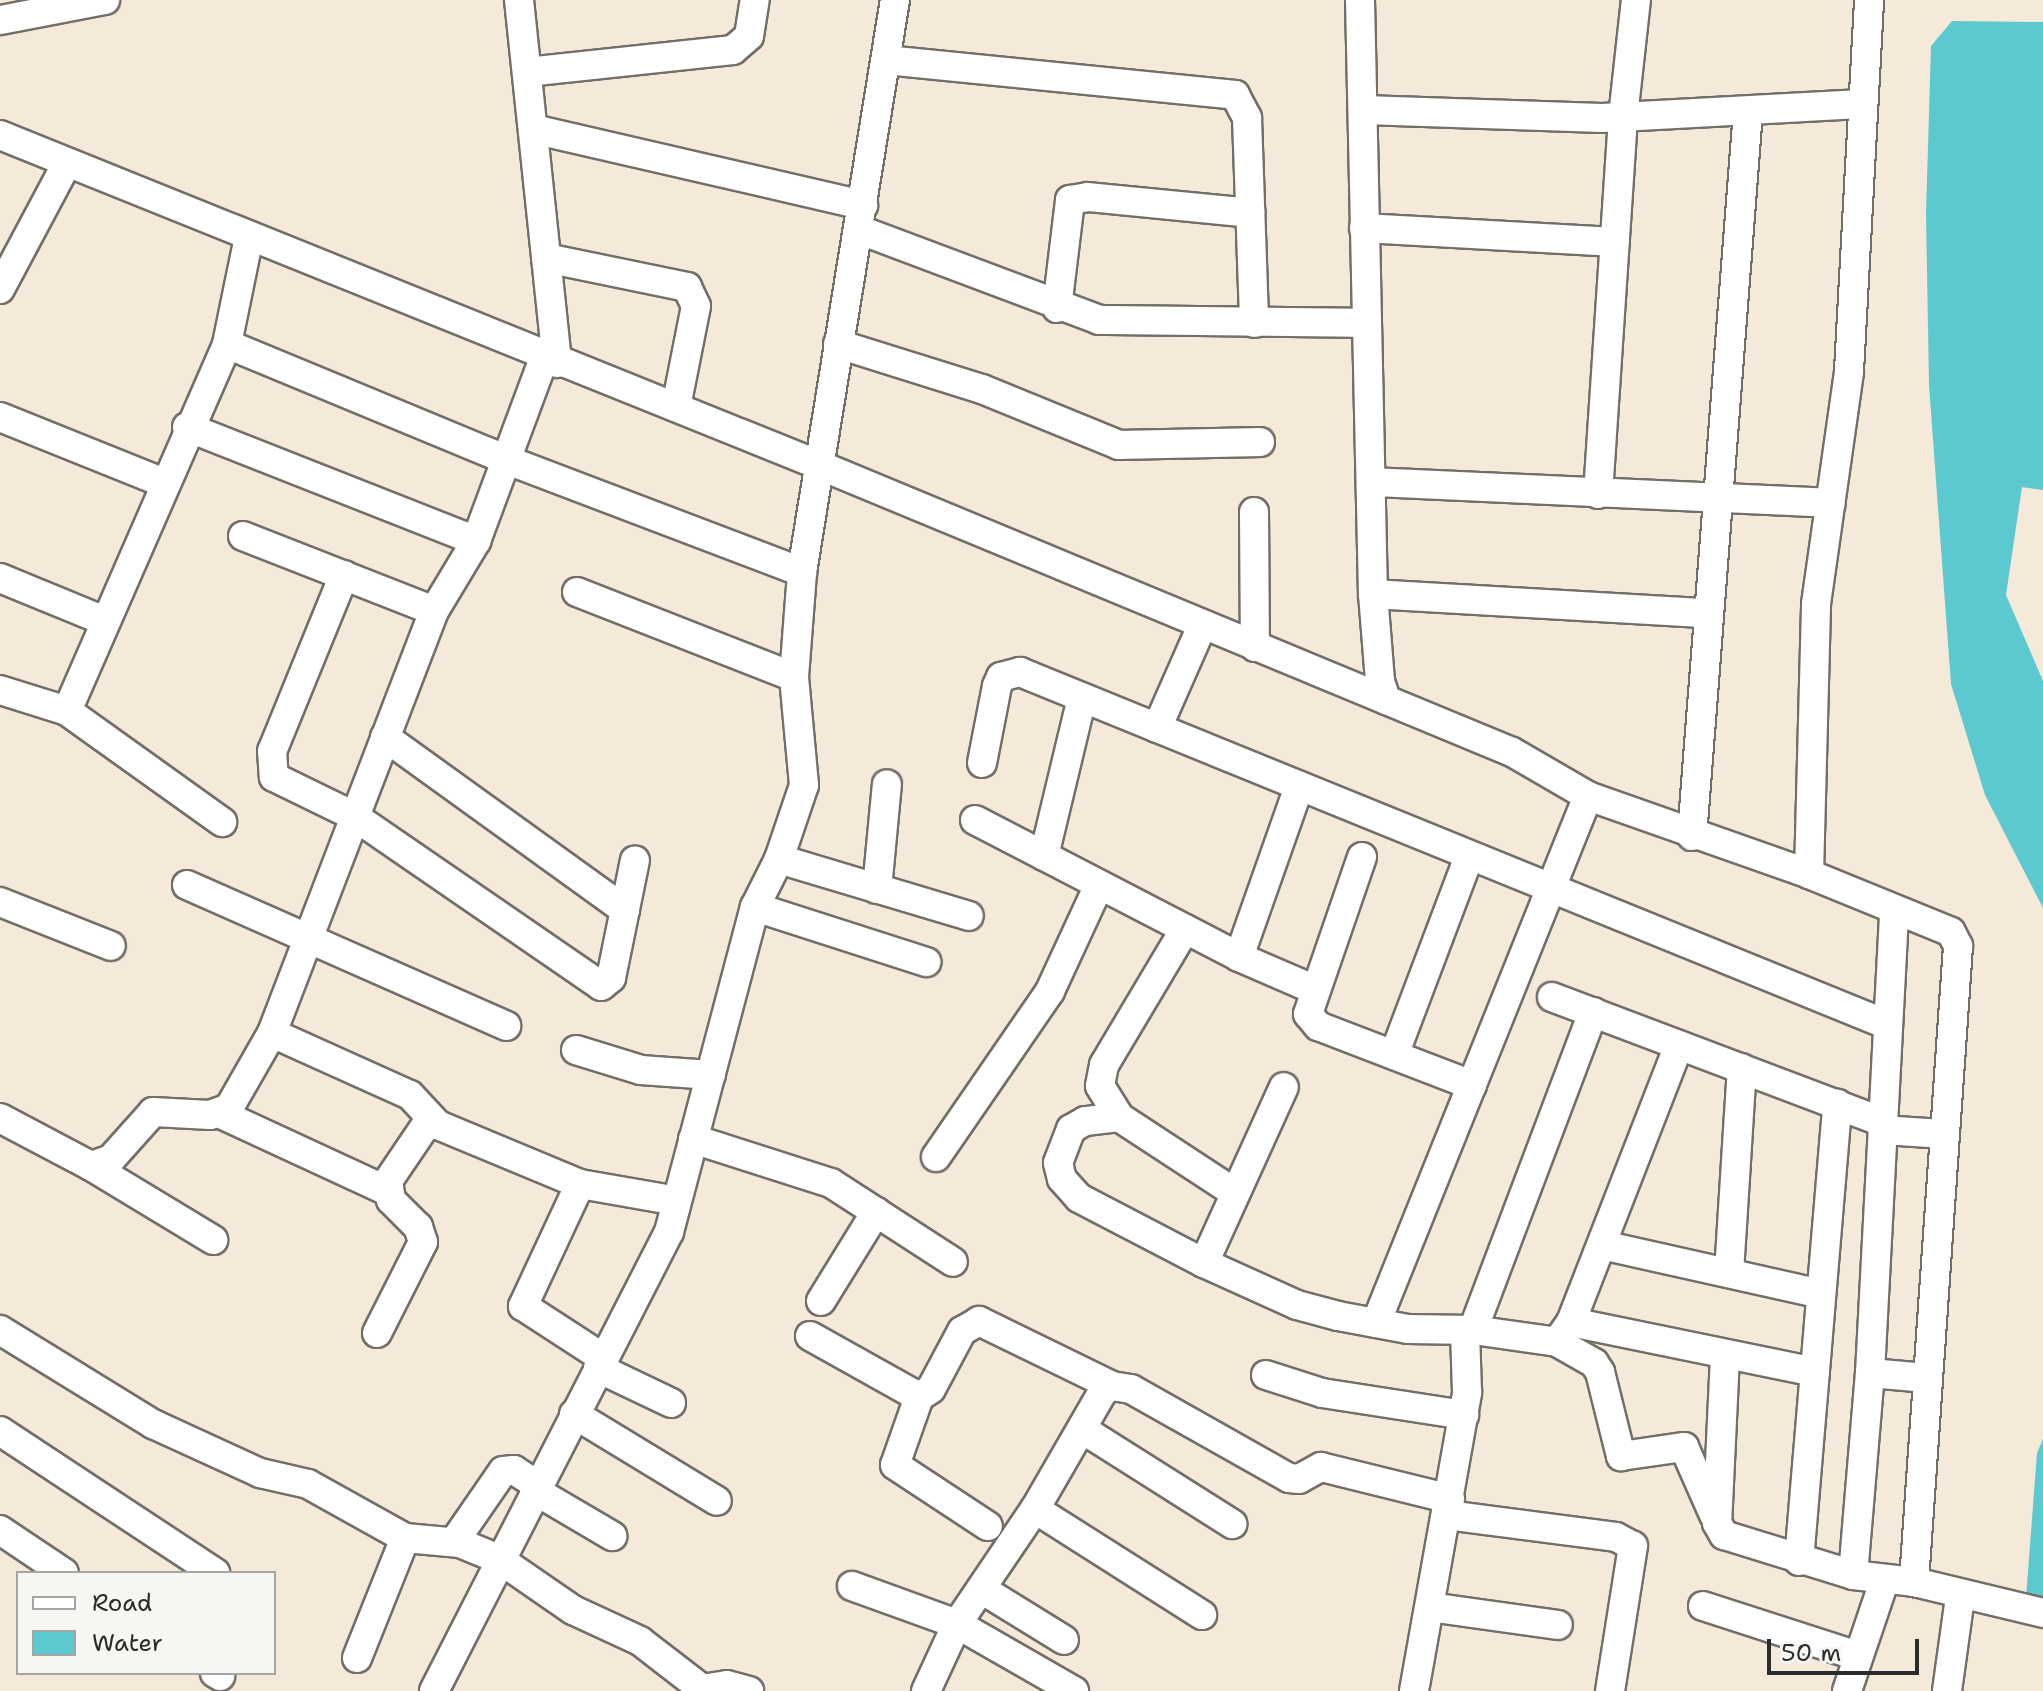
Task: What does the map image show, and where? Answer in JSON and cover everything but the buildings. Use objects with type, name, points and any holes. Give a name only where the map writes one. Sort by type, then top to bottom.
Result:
[{"type":"street","points":[[221,1114],[272,1033],[434,611],[476,541],[550,360],[546,258],[519,0]]},
{"type":"street","points":[[527,72],[733,50],[749,36],[755,0]]},
{"type":"street","points":[[434,1691],[535,1488],[669,1232],[755,907],[779,859],[804,785],[794,677],[802,572],[838,344],[862,218],[895,0]]},
{"type":"street","points":[[1360,0],[1365,323],[1373,482],[1373,594],[1382,685]]},
{"type":"street","points":[[1598,494],[1623,117],[1636,0]]},
{"type":"street","points":[[1809,874],[1816,604],[1849,371],[1869,0]]},
{"type":"street","points":[[0,20],[95,1]]},
{"type":"street","points":[[886,60],[1235,95],[1247,118],[1254,323]]},
{"type":"street","points":[[1364,110],[1623,117],[1863,104]]},
{"type":"street","points":[[1692,836],[1705,613],[1748,111]]},
{"type":"street","points":[[533,129],[862,218],[1057,308],[1115,323],[1365,323]]},
{"type":"street","points":[[0,135],[550,360],[819,465],[1202,626],[1255,647],[1382,685],[1512,752],[1588,796],[1692,836],[1809,874],[1951,932],[1958,946],[1914,1582]]},
{"type":"street","points":[[0,289],[67,163]]},
{"type":"street","points":[[1057,308],[1070,200],[1088,197],[1250,213]]},
{"type":"street","points":[[1364,228],[1615,242]]},
{"type":"street","points":[[67,711],[187,427],[227,344],[249,237]]},
{"type":"street","points":[[546,258],[687,287],[696,306],[676,407]]},
{"type":"street","points":[[227,344],[507,460],[802,572]]},
{"type":"street","points":[[838,344],[982,389],[1119,445],[1260,442]]},
{"type":"street","points":[[0,417],[164,483]]},
{"type":"street","points":[[187,427],[476,541]]},
{"type":"street","points":[[1373,482],[1831,503]]},
{"type":"street","points":[[1254,512],[1255,647]]},
{"type":"street","points":[[243,536],[434,611]]},
{"type":"street","points":[[344,575],[272,751],[271,767],[283,785],[354,816],[601,986],[611,978],[635,860]]},
{"type":"street","points":[[0,578],[105,621]]},
{"type":"street","points":[[577,592],[794,677]]},
{"type":"street","points":[[1373,594],[1705,613]]},
{"type":"street","points":[[1157,728],[1202,626]]},
{"type":"street","points":[[982,763],[1001,677],[1020,672],[1550,891],[1888,1025]]},
{"type":"street","points":[[0,690],[67,711],[222,822]]},
{"type":"street","points":[[1044,856],[1082,698]]},
{"type":"street","points":[[385,737],[625,910]]},
{"type":"street","points":[[877,889],[887,784]]},
{"type":"street","points":[[1239,957],[1299,787]]},
{"type":"street","points":[[1376,1323],[1588,796]]},
{"type":"street","points":[[975,820],[1239,957],[1313,989]]},
{"type":"street","points":[[1362,857],[1308,1004],[1311,1021],[1472,1085]]},
{"type":"street","points":[[1394,1055],[1469,857]]},
{"type":"street","points":[[779,859],[969,916]]},
{"type":"street","points":[[187,885],[305,941],[506,1026]]},
{"type":"street","points":[[936,1157],[1050,991],[1099,885]]},
{"type":"street","points":[[0,902],[111,946]]},
{"type":"street","points":[[755,907],[926,962]]},
{"type":"street","points":[[1853,1575],[1870,1373],[1894,911]]},
{"type":"street","points":[[1185,929],[1104,1065],[1102,1097],[1119,1117],[1235,1193]]},
{"type":"street","points":[[1552,997],[1837,1104],[1883,1126],[1945,1134]]},
{"type":"street","points":[[1414,1691],[1464,1415],[1469,1378],[1469,1330],[1593,1012]]},
{"type":"street","points":[[272,1033],[410,1095],[430,1119],[580,1184],[677,1201]]},
{"type":"street","points":[[1564,1332],[1602,1245],[1679,1045]]},
{"type":"street","points":[[576,1050],[641,1070],[711,1075]]},
{"type":"street","points":[[1729,1273],[1742,1068]]},
{"type":"street","points":[[1204,1263],[1284,1087]]},
{"type":"street","points":[[1799,1561],[1837,1104]]},
{"type":"street","points":[[91,1166],[111,1159],[153,1112],[221,1114],[388,1191],[418,1227],[423,1242],[377,1333]]},
{"type":"street","points":[[1119,1117],[1085,1121],[1071,1129],[1058,1163],[1062,1179],[1079,1198],[1204,1263],[1297,1305],[1376,1323],[1469,1330],[1564,1332],[1815,1372]]},
{"type":"street","points":[[0,1118],[91,1166],[213,1240]]},
{"type":"street","points":[[388,1191],[392,1173],[430,1119]]},
{"type":"street","points":[[693,1139],[831,1183],[953,1262]]},
{"type":"street","points":[[580,1184],[523,1306],[600,1363],[671,1403]]},
{"type":"street","points":[[821,1301],[876,1212]]},
{"type":"street","points":[[1602,1245],[1821,1294]]},
{"type":"street","points":[[988,1526],[895,1465],[919,1397],[931,1389],[962,1331],[979,1321],[1112,1386],[1131,1389],[1289,1478],[1299,1479],[1321,1467],[1449,1507],[1616,1537],[1633,1546],[1610,1691]]},
{"type":"street","points":[[1564,1332],[1600,1372],[1621,1456],[1684,1447],[1724,1535],[1799,1561],[1853,1575],[1914,1582],[1960,1597],[2043,1613]]},
{"type":"street","points":[[810,1336],[919,1397]]},
{"type":"street","points":[[3,1337],[153,1424],[260,1473],[308,1484],[405,1538],[454,1542],[499,1559],[573,1610],[640,1641],[702,1689],[727,1685],[749,1691]]},
{"type":"street","points":[[1717,1523],[1725,1356]]},
{"type":"street","points":[[1870,1373],[1927,1378]]},
{"type":"street","points":[[1266,1375],[1322,1393],[1464,1415]]},
{"type":"street","points":[[926,1691],[957,1624],[983,1590],[1035,1509],[1103,1391],[1112,1386]]},
{"type":"street","points":[[574,1414],[717,1501]]},
{"type":"street","points":[[1082,1429],[1232,1524]]},
{"type":"street","points":[[0,1431],[212,1571]]},
{"type":"street","points":[[454,1542],[503,1471],[514,1470],[535,1488],[612,1536]]},
{"type":"street","points":[[1035,1509],[1202,1615]]},
{"type":"street","points":[[0,1530],[61,1571]]},
{"type":"street","points":[[357,1658],[405,1538]]},
{"type":"street","points":[[1847,1691],[1885,1579]]},
{"type":"street","points":[[852,1586],[957,1624],[1074,1691]]},
{"type":"street","points":[[983,1590],[1064,1640]]},
{"type":"street","points":[[1947,1691],[1960,1597]]},
{"type":"street","points":[[1703,1606],[1858,1656]]},
{"type":"street","points":[[1430,1607],[1558,1625]]},
{"type":"water","points":[[1952,21],[2043,22],[2043,490],[2022,487],[2006,595],[2043,681],[2043,908],[1985,795],[1951,684],[1929,385],[1926,213],[1931,46]]},
{"type":"water","points":[[2043,1439],[2043,1608],[2026,1598],[2037,1453]]}]
